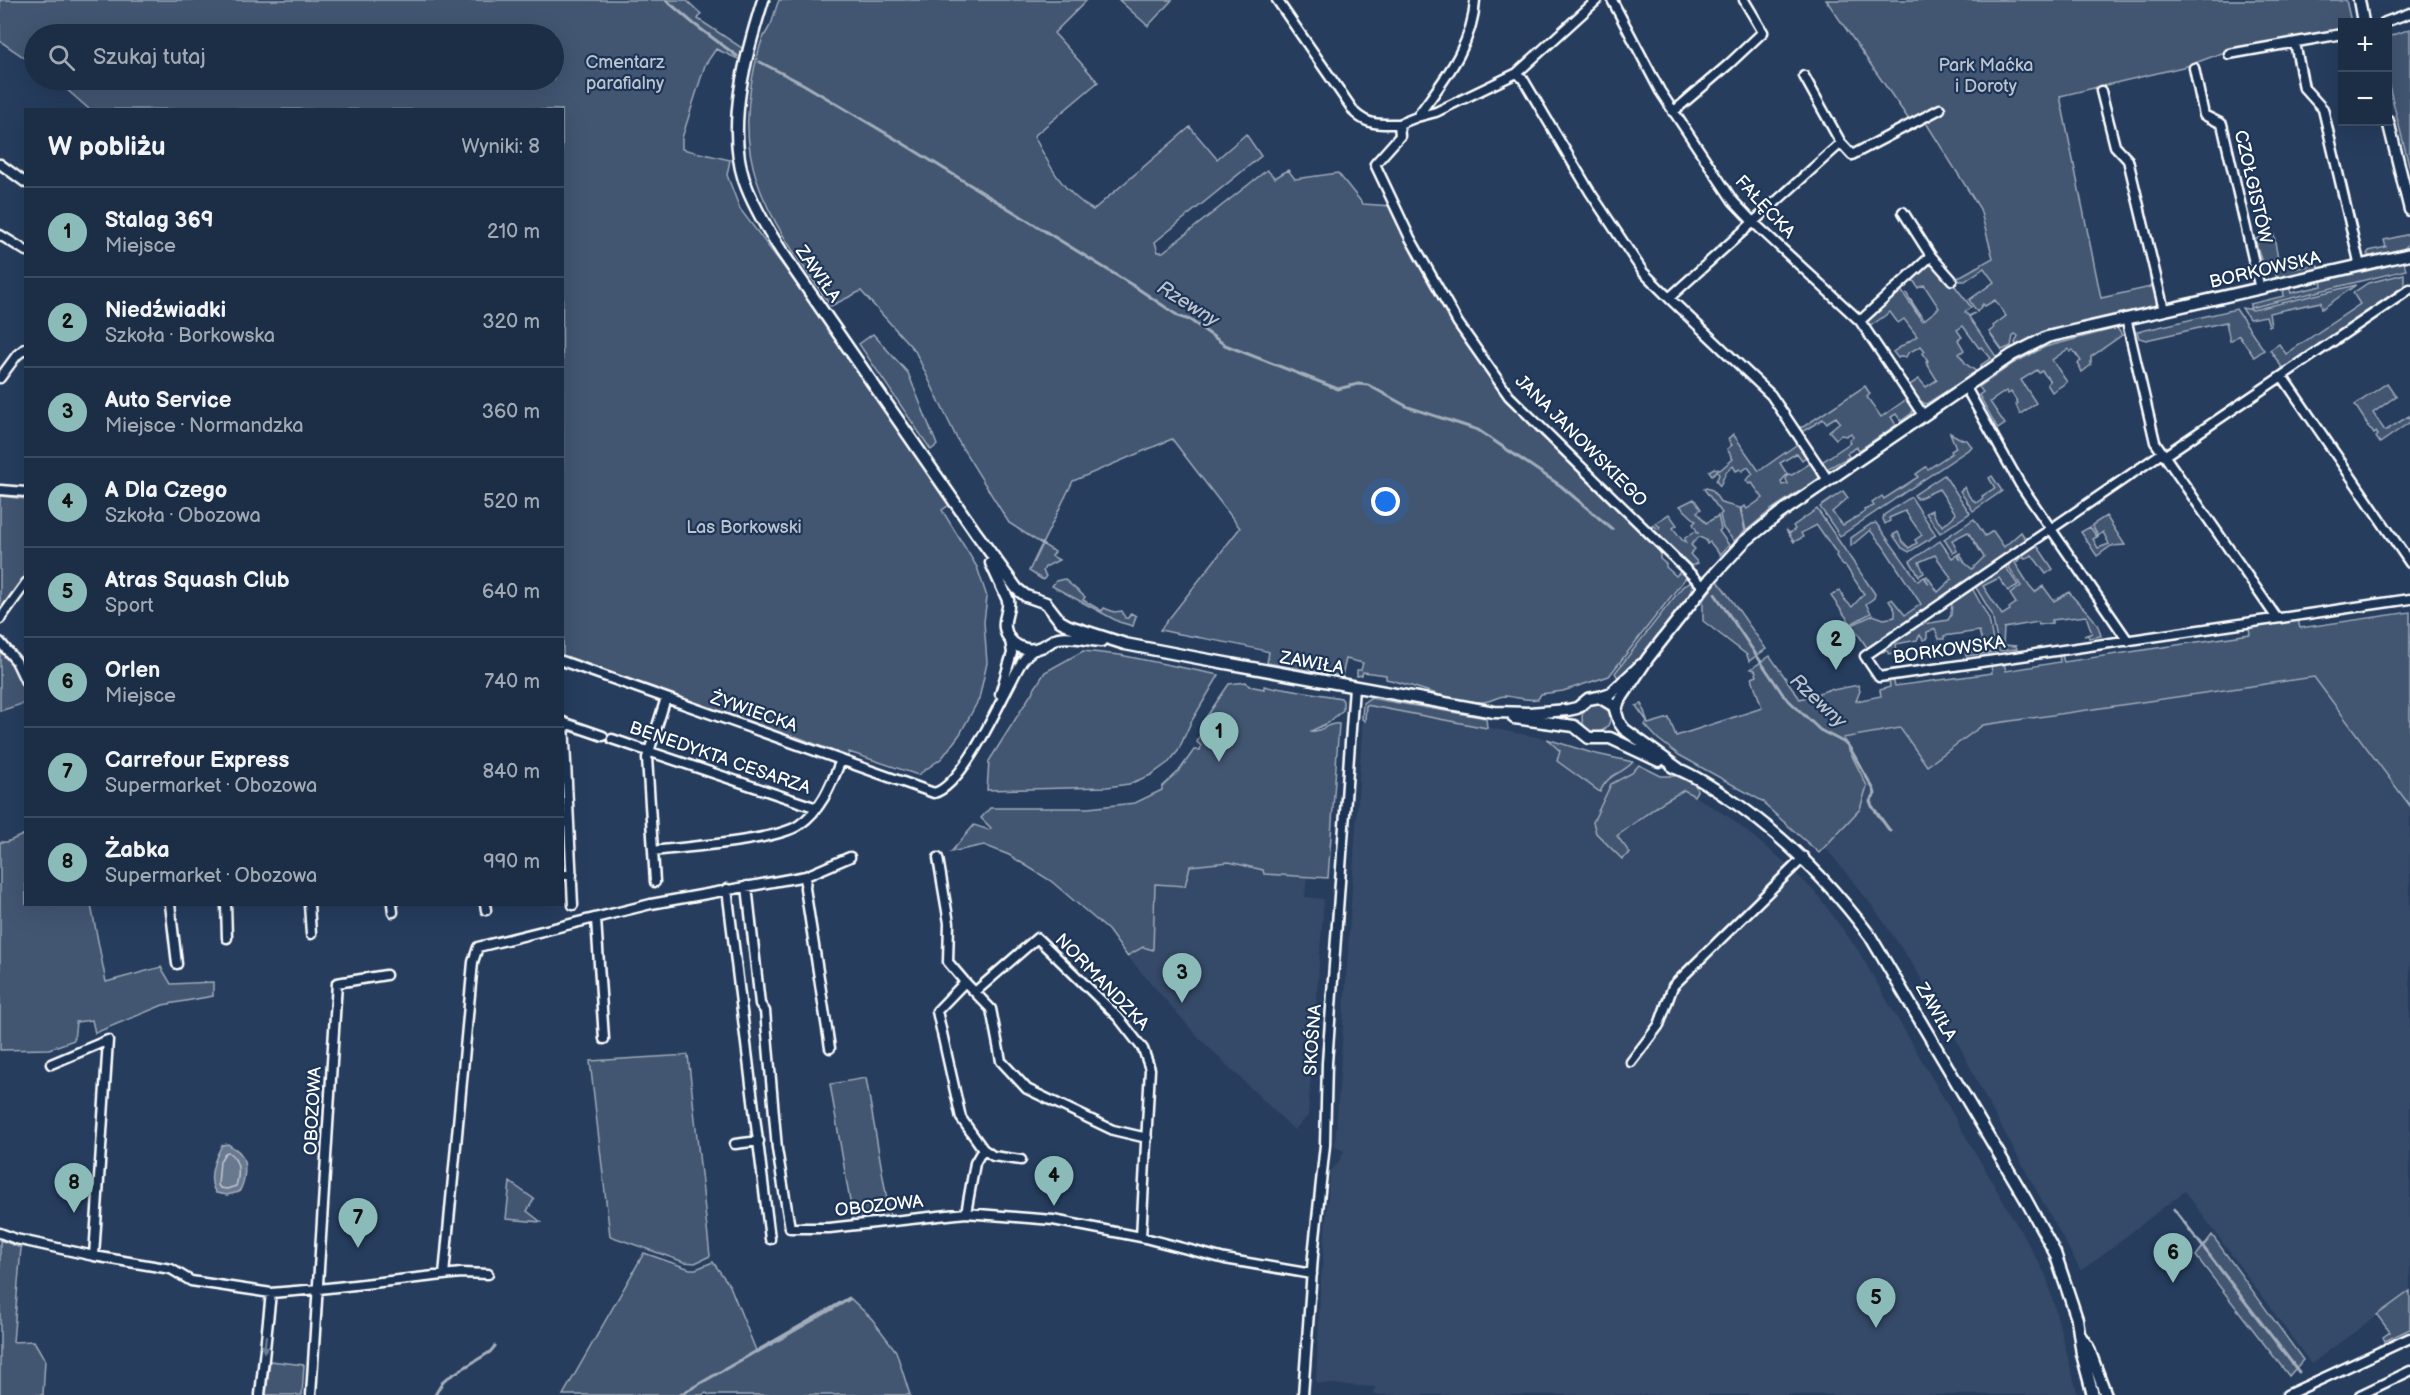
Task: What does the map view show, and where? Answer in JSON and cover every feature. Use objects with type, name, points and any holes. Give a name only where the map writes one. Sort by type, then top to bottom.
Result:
[{"type":"street","name":"ZAWIŁA","points":[[763,0],[744,76],[737,117],[739,156],[748,192],[763,222],[976,533],[1018,590],[1030,598],[1046,603],[1065,625],[1125,644]]},
{"type":"street","points":[[1277,0],[1355,113],[1363,121],[1373,124],[1399,124],[1436,112],[1517,73],[1597,0]]},
{"type":"street","points":[[1417,117],[1466,44],[1472,28],[1474,0]]},
{"type":"street","name":"FAŁĘCKA","points":[[1612,0],[1673,112],[1728,195],[1753,222],[1860,321],[1923,415]]},
{"type":"street","points":[[1673,112],[1730,64],[1763,32],[1744,0]]},
{"type":"street","points":[[2359,0],[2362,18]]},
{"type":"street","points":[[2392,19],[2410,13]]},
{"type":"street","points":[[2229,54],[2338,35]]},
{"type":"street","points":[[2295,43],[2304,88],[2323,109],[2360,266]]},
{"type":"street","name":"CZOŁGISTÓW","points":[[2194,69],[2204,115],[2222,124],[2260,288]]},
{"type":"street","points":[[1517,73],[1523,79],[1590,192],[1643,272],[1771,395],[1828,480]]},
{"type":"street","points":[[1804,76],[1841,143],[1852,155],[1940,109]]},
{"type":"street","points":[[2101,91],[2115,146],[2128,160],[2164,310]]},
{"type":"street","name":"JANA JANOWSKIEGO","points":[[1399,124],[1400,136],[1375,164],[1410,238],[1458,323],[1509,396],[1704,587]]},
{"type":"street","points":[[2389,126],[2410,210]]},
{"type":"street","points":[[1669,298],[1841,143]]},
{"type":"street","points":[[0,164],[24,182]]},
{"type":"street","points":[[1904,212],[1931,256],[1952,280]]},
{"type":"street","points":[[0,235],[24,250]]},
{"type":"street","name":"BORKOWSKA","points":[[1617,715],[1618,703],[1648,658],[1729,557],[1752,535],[1828,480],[2012,355],[2047,337],[2410,254]]},
{"type":"street","points":[[1860,321],[1931,256]]},
{"type":"street","name":"BORKOWSKA","points":[[2410,289],[1865,656],[1879,677],[2410,599]]},
{"type":"street","points":[[2126,318],[2155,442],[2276,617]]},
{"type":"street","points":[[0,378],[16,355],[24,349]]},
{"type":"street","points":[[2282,376],[2410,563]]},
{"type":"street","points":[[1965,386],[2015,476],[2128,641]]},
{"type":"street","points":[[0,490],[24,492]]},
{"type":"street","name":"ZAWIŁA","points":[[976,533],[1008,600],[1005,622],[1010,639]]},
{"type":"street","points":[[0,619],[24,587]]},
{"type":"street","points":[[1008,611],[1015,603],[1030,598]]},
{"type":"street","points":[[1047,644],[1055,633],[1054,614]]},
{"type":"street","name":"ZAWIŁA","points":[[1035,649],[1063,638],[1125,644],[1494,712],[1542,713],[1568,710],[1588,699],[1599,697],[1610,702],[1630,733],[1678,769]]},
{"type":"street","points":[[1010,639],[1024,649],[1035,649]]},
{"type":"street","points":[[996,709],[1012,653],[1010,639]]},
{"type":"street","points":[[0,642],[16,661],[24,678]]},
{"type":"street","points":[[996,709],[1023,659],[1035,649]]},
{"type":"street","name":"BORKOWSKA","points":[[1599,697],[1613,691],[1648,658]]},
{"type":"street","name":"ŻYWIECKA","points":[[564,662],[934,794],[949,786],[978,743],[996,709]]},
{"type":"street","name":"SKOŚNA","points":[[1303,1395],[1325,1145],[1327,1063],[1354,687]]},
{"type":"street","points":[[655,882],[646,758],[666,698]]},
{"type":"street","points":[[1579,706],[1575,716],[1579,730]]},
{"type":"street","name":"ZAWIŁA","points":[[1494,712],[1504,717],[1574,726],[1589,738],[1616,740],[1678,769],[1736,803],[1804,857],[1845,902],[1870,936],[2025,1198],[2055,1253],[2081,1336],[2082,1354],[2093,1395]]},
{"type":"street","points":[[1604,738],[1612,732],[1617,715]]},
{"type":"street","name":"BENEDYKTA CESARZA","points":[[564,722],[603,736]]},
{"type":"street","name":"BENEDYKTA CESARZA","points":[[612,740],[648,750],[817,808]]},
{"type":"street","points":[[653,851],[766,837],[798,826],[817,808],[829,791],[841,760]]},
{"type":"street","points":[[564,769],[567,875],[573,905]]},
{"type":"street","points":[[444,1275],[473,962],[477,948],[651,904],[806,876],[850,857]]},
{"type":"street","points":[[1630,1062],[1659,1025],[1673,986],[1804,857]]},
{"type":"street","points":[[938,858],[949,923],[948,959],[965,982],[991,1009],[1001,1061],[1027,1089],[1113,1130],[1147,1138]]},
{"type":"street","points":[[806,876],[805,888],[830,1048]]},
{"type":"street","name":"OBOZOWA","points":[[747,886],[760,1004],[765,1011],[777,1149],[790,1228],[829,1228],[966,1213],[1053,1220],[1141,1237],[1225,1259],[1312,1274]]},
{"type":"street","points":[[727,889],[770,1239]]},
{"type":"street","points":[[170,906],[177,964]]},
{"type":"street","points":[[226,906],[227,938]]},
{"type":"street","points":[[309,906],[311,934]]},
{"type":"street","points":[[596,919],[604,1039]]},
{"type":"street","name":"NORMANDZKA","points":[[975,992],[1037,938],[1118,1017],[1143,1049],[1150,1069],[1141,1237]]},
{"type":"street","name":"OBOZOWA","points":[[311,1395],[337,984],[386,975]]},
{"type":"street","points":[[965,982],[937,1011],[961,1118],[983,1149],[993,1156],[1021,1160]]},
{"type":"street","points":[[51,1064],[108,1041],[94,1256]]},
{"type":"street","points":[[735,1144],[759,1141]]},
{"type":"street","points":[[966,1213],[975,1163],[983,1149]]},
{"type":"street","points":[[0,1233],[16,1239],[94,1256],[171,1269],[191,1281],[271,1293],[461,1273],[488,1274]]},
{"type":"street","points":[[260,1395],[271,1293]]},
{"type":"street","name":"ZAWIŁA","points":[[2081,1336],[2088,1347],[2106,1395]]},
{"type":"street","points":[[2287,1395],[2410,1338]]},
{"type":"street","points":[[2360,1395],[2410,1372]]},
{"type":"shaded area","points":[[2314,677],[2410,806],[2410,1291],[2311,1364],[2185,1191],[2081,1271],[1987,1101],[1949,1025],[1914,967],[1874,908],[1825,847],[1860,809],[1843,738],[1900,728],[1927,765],[1983,725]]},
{"type":"shaded area","points":[[1364,703],[1547,739],[1592,753],[1633,762],[1729,817],[1781,859],[1817,894],[1858,950],[2046,1275],[2078,1395],[1374,1395],[1375,1387],[1316,1383],[1320,1293],[1330,1171],[1339,1162],[1344,1151],[1335,1147]]},
{"type":"shaded area","points":[[1229,862],[1263,870],[1264,874],[1307,876],[1305,897],[1324,899],[1308,1116],[1294,1130],[1198,1037],[1127,956],[1143,947],[1153,950],[1155,884],[1190,866]]},
{"type":"green space","name":"Las Borkowski","points":[[0,0],[686,0],[701,14],[698,19],[742,48],[740,60],[716,49],[705,65],[682,138],[682,149],[730,160],[727,175],[740,209],[794,280],[951,504],[942,510],[977,567],[987,597],[984,622],[987,663],[979,699],[960,734],[942,758],[918,775],[849,752],[848,757],[795,736],[794,738],[564,656],[564,108],[88,108],[67,90],[564,90],[564,24],[24,24],[24,57],[0,41]]},
{"type":"green space","points":[[779,0],[1087,0],[1054,33],[1098,82],[1034,136],[1052,168],[1073,195],[1093,210],[1190,127],[1217,159],[1246,134],[1261,156],[1155,242],[1158,252],[1163,252],[1267,170],[1275,178],[1288,170],[1295,179],[1338,173],[1363,204],[1391,206],[1414,258],[1457,329],[1498,388],[1535,430],[1660,552],[1660,559],[1666,567],[1676,576],[1682,570],[1687,576],[1609,676],[1563,691],[1541,694],[1538,699],[1505,696],[1483,702],[1446,697],[1386,679],[1386,675],[1363,672],[1362,675],[1357,676],[1357,670],[1361,670],[1363,663],[1346,659],[1342,676],[1267,663],[1269,652],[1160,630],[1240,528],[1172,439],[1073,481],[1042,544],[1009,523],[958,441],[915,351],[861,291],[831,306],[771,215],[759,186],[751,156],[748,123],[751,87],[761,43],[772,22]]},
{"type":"green space","points":[[1119,0],[1172,0],[1148,26]]},
{"type":"green space","name":"Park Maćka i Doroty","points":[[1826,0],[2346,0],[2350,18],[2338,18],[2338,32],[2222,53],[2187,66],[2060,96],[2101,298],[2151,287],[2150,276],[2153,276],[2158,297],[2156,307],[2052,331],[2017,346],[2015,343],[2018,336],[2015,334],[2011,346],[2002,350],[1989,332],[2006,316],[1995,300],[1985,306],[1983,304],[1977,312],[1969,300],[1994,282],[1984,268],[1965,281],[1957,278],[1993,258],[1980,209],[1925,121],[1914,127]]},
{"type":"green space","points":[[2410,29],[2410,169],[2392,98],[2392,36]]},
{"type":"green space","points":[[2410,234],[2406,246],[2397,253],[2372,258],[2367,254],[2369,251],[2386,247],[2384,240]]},
{"type":"green space","points":[[2274,235],[2278,260],[2262,263],[2255,239]]},
{"type":"green space","points":[[2290,259],[2293,269],[2317,264],[2319,270],[2277,280],[2273,263]]},
{"type":"green space","points":[[2404,262],[2406,270],[2250,308],[2250,304],[2284,296],[2283,288],[2289,286],[2291,293],[2322,286],[2321,279]]},
{"type":"green space","points":[[1931,263],[1951,281],[1971,307],[1965,312],[1969,316],[1975,313],[1969,317],[1997,358],[1983,368],[1981,365],[1991,358],[1981,347],[1979,348],[1963,326],[1957,330],[1962,337],[1958,340],[1964,350],[1959,354],[1966,364],[1977,372],[1926,404],[1918,400],[1908,386],[1919,379],[1926,387],[1937,380],[1926,362],[1928,361],[1923,353],[1925,351],[1921,346],[1908,353],[1906,357],[1898,358],[1893,352],[1917,336],[1904,319],[1898,323],[1890,312],[1869,327],[1868,318],[1899,290],[1922,321],[1906,293],[1924,320],[1939,308],[1924,285],[1918,288],[1912,278]]},
{"type":"green space","points":[[2404,274],[2404,286],[2283,369],[2270,350],[2279,344],[2286,354],[2360,304],[2353,293],[2368,283]]},
{"type":"green space","points":[[2356,285],[2322,309],[2321,302],[2269,313],[2271,326],[2266,316],[2249,319],[2242,308],[2253,310]]},
{"type":"green space","points":[[2236,309],[2264,350],[2254,357],[2239,335],[2230,341],[2226,322],[2146,340],[2139,338],[2137,332]]},
{"type":"green space","points":[[2117,328],[2122,335],[2091,357],[2091,365],[2082,372],[2078,363],[2081,361],[2073,350],[2070,352],[2068,349],[2052,360],[2067,382],[2052,392],[2047,384],[2050,381],[2042,371],[2039,373],[2037,370],[2021,380],[2036,403],[2020,414],[2016,405],[2018,403],[2011,392],[2008,394],[2006,391],[1990,402],[2005,424],[1998,429],[1979,395],[1983,392],[1979,387],[2014,363],[2045,347]]},
{"type":"green space","points":[[873,334],[908,373],[937,445],[931,450],[859,344]]},
{"type":"green space","points":[[2387,383],[2396,396],[2373,413],[2385,431],[2409,416],[2410,422],[2380,443],[2376,437],[2378,435],[2376,432],[2374,434],[2355,405]]},
{"type":"green space","points":[[1865,386],[1870,394],[1867,397],[1881,417],[1907,399],[1913,408],[1912,413],[1901,421],[1896,414],[1891,417],[1896,425],[1859,450],[1857,447],[1847,453],[1849,457],[1827,469],[1822,462],[1850,443],[1849,440],[1853,437],[1851,433],[1846,436],[1841,435],[1836,439],[1829,431],[1840,422],[1836,417],[1826,423],[1823,419],[1802,432],[1798,427],[1803,427]]},
{"type":"green space","points":[[1950,433],[1967,440],[1972,447],[1840,536],[1820,507],[1843,491],[1848,498],[1832,512],[1843,525],[1865,512],[1864,510],[1874,506],[1872,503],[1882,496],[1884,499],[1918,477],[1916,474],[1926,467],[1928,469],[1952,453],[1951,451],[1956,448]]},
{"type":"green space","points":[[1733,434],[1759,471],[1799,443],[1807,456],[1802,460],[1797,453],[1780,463],[1787,474],[1781,482],[1782,485],[1788,484],[1786,479],[1788,474],[1792,475],[1812,462],[1820,474],[1818,479],[1772,509],[1746,531],[1741,508],[1745,506],[1747,509],[1763,498],[1752,483],[1749,484],[1746,480],[1753,474],[1748,467],[1742,471],[1740,469],[1736,471],[1733,466],[1726,472],[1720,486],[1716,481],[1719,475],[1717,471],[1712,475],[1709,471],[1714,468],[1720,470],[1733,459],[1727,449],[1732,445],[1728,439]]},
{"type":"green space","points":[[1944,475],[1970,513],[1940,533],[1926,513],[1932,510],[1936,519],[1943,526],[1956,514],[1939,489],[1917,499],[1914,495]]},
{"type":"green space","points":[[1992,476],[2002,491],[1973,511],[1960,491],[1965,487],[1969,496],[1976,503],[1995,488],[1989,478]]},
{"type":"green space","points":[[1704,489],[1712,490],[1721,503],[1740,508],[1745,531],[1734,541],[1723,528],[1720,515],[1722,513]]},
{"type":"green space","points":[[0,496],[24,499],[24,577],[0,611]]},
{"type":"green space","points":[[1911,497],[1936,535],[1909,552],[1902,548],[1893,535],[1898,532],[1902,541],[1909,548],[1917,543],[1915,540],[1922,535],[1905,511],[1889,518],[1890,521],[1885,524],[1883,519],[1884,515]]},
{"type":"green space","points":[[1694,499],[1701,509],[1697,512],[1706,523],[1718,516],[1721,529],[1719,531],[1729,545],[1720,555],[1710,542],[1707,544],[1706,540],[1699,537],[1691,545],[1695,549],[1690,554],[1698,563],[1691,566],[1651,527],[1653,525],[1659,529],[1660,527],[1655,523],[1669,514],[1677,525],[1673,528],[1686,542],[1685,538],[1694,532],[1698,533],[1693,524],[1696,521],[1680,506]]},
{"type":"green space","points":[[1817,509],[1875,594],[1874,598],[1866,604],[1871,613],[1851,624],[1831,596],[1840,590],[1852,607],[1864,594],[1845,565],[1843,566],[1836,556],[1837,554],[1817,525],[1801,533],[1803,537],[1794,542],[1786,530],[1790,533],[1795,529],[1793,526]]},
{"type":"green space","points":[[2106,516],[2125,545],[2111,546],[2097,556],[2081,532],[2090,527],[2097,537],[2093,539],[2098,548],[2109,544],[2103,532],[2098,536],[2092,525]]},
{"type":"green space","points":[[1974,519],[1985,536],[1993,531],[2004,547],[2021,532],[2027,541],[1868,649],[1852,625],[1873,615],[1884,619],[1895,617],[1895,610],[1889,601],[1892,599],[1905,615],[1921,604],[1870,530],[1851,546],[1851,538],[1876,523],[1918,581],[1924,577],[1929,584],[1925,577],[1927,576],[1938,592],[1952,579],[1935,555],[1919,562],[1924,573],[1919,576],[1910,561],[1940,541],[1952,558],[1957,555],[1961,560],[1958,554],[1960,553],[1965,563],[1972,569],[1984,557],[1968,532],[1952,540],[1957,551],[1953,553],[1944,539]]},
{"type":"green space","points":[[1042,544],[1055,552],[1052,556],[1059,560],[1045,567],[1043,571],[1046,576],[1043,580],[1029,571]]},
{"type":"green space","points":[[2036,544],[2053,569],[2046,574],[2032,555],[2025,559],[2023,557],[2015,563],[2029,585],[2035,592],[2043,586],[2054,601],[2069,592],[2092,617],[2101,636],[2089,638],[2088,635],[2084,636],[2092,633],[2086,616],[2052,620],[2052,623],[2039,625],[2038,622],[2004,628],[2003,645],[2016,646],[2017,649],[1999,651],[1992,614],[1975,586],[2005,566],[2018,585],[2008,591],[1999,578],[1983,586],[2002,615],[2010,610],[2009,608],[2016,603],[2010,594],[2021,586],[2007,564]]},
{"type":"green space","points":[[1064,579],[1085,597],[1083,600],[1102,611],[1104,608],[1114,612],[1122,611],[1125,618],[1128,618],[1131,613],[1136,616],[1133,626],[1119,622],[1052,586],[1056,581]]},
{"type":"green space","points":[[1718,581],[1766,649],[1749,661],[1747,655],[1703,621],[1703,600]]},
{"type":"green space","points":[[1692,582],[1692,593],[1637,664],[1619,679],[1615,673],[1683,586]]},
{"type":"green space","points":[[1972,588],[1989,619],[1995,652],[1966,656],[1965,652],[1984,648],[1979,631],[1944,636],[1944,639],[1939,639],[1935,629],[1927,632],[1927,639],[1923,640],[1920,635],[1917,640],[1896,644],[1897,652],[1889,654],[1887,651],[1881,652],[1918,625],[1948,620],[1951,615],[1952,602]]},
{"type":"green space","points":[[2410,612],[2410,806],[2314,677],[1983,725],[1927,766],[1900,728],[1843,738],[1867,786],[1860,809],[1819,853],[1764,802],[1679,755],[1658,739],[1645,725],[1647,721],[1636,706],[1642,704],[1648,724],[1669,718],[1676,736],[1762,708],[1752,678],[1757,676],[1755,670],[1751,669],[1770,656],[1800,699],[1831,689],[1858,685],[1860,691],[1856,701],[1881,696],[1880,690],[1890,687],[1889,679],[1893,679],[1895,686],[1992,673],[1991,665],[2004,663],[2006,671],[2060,662],[2059,655],[2062,655],[2064,662],[2250,634],[2249,627],[2298,620],[2300,628]]},
{"type":"green space","points":[[0,648],[20,681],[24,692],[24,703],[0,711]]},
{"type":"green space","points":[[1083,651],[1120,655],[1219,675],[1191,722],[1178,751],[1169,762],[1151,775],[1129,784],[1107,787],[987,790],[989,761],[1045,672]]},
{"type":"green space","points":[[1246,682],[1249,686],[1264,689],[1264,686],[1276,689],[1277,687],[1341,698],[1343,701],[1343,710],[1328,723],[1311,731],[1339,724],[1328,878],[1264,874],[1263,870],[1229,862],[1190,866],[1185,886],[1155,884],[1153,950],[1143,947],[1127,956],[1108,930],[1051,881],[1009,855],[984,845],[951,852],[974,825],[989,830],[991,828],[981,818],[990,808],[1088,808],[1135,803],[1162,790],[1162,787],[1179,771],[1194,750],[1200,750],[1201,746],[1197,742],[1200,735],[1208,730],[1213,717],[1207,721],[1205,719],[1229,684]]},
{"type":"green space","points":[[1370,698],[1486,718],[1487,728],[1366,705],[1365,721],[1362,719],[1363,703]]},
{"type":"green space","points":[[1596,704],[1606,708],[1610,718],[1606,728],[1596,732],[1586,728],[1582,718],[1586,708]]},
{"type":"green space","points":[[1547,739],[1592,753],[1633,762],[1611,777],[1600,792],[1557,761],[1560,751]]},
{"type":"green space","points":[[1639,765],[1661,776],[1677,776],[1696,785],[1697,791],[1694,796],[1684,790],[1663,802],[1617,836],[1630,853],[1622,859],[1596,833],[1593,822],[1611,784],[1632,773]]},
{"type":"green space","points":[[24,834],[24,906],[91,906],[106,982],[161,967],[171,984],[213,982],[213,996],[163,1005],[95,1033],[92,1020],[76,1022],[74,1040],[49,1049],[0,1050],[0,842],[7,842]]},
{"type":"green space","points":[[688,1055],[710,1256],[695,1263],[684,1262],[610,1236],[590,1061]]},
{"type":"green space","points":[[866,1078],[890,1217],[863,1221],[853,1219],[830,1084]]},
{"type":"green space","points":[[510,1182],[534,1199],[527,1211],[541,1222],[506,1219]]},
{"type":"green space","points":[[2212,1235],[2303,1360],[2289,1376],[2196,1256]]},
{"type":"green space","points":[[0,1240],[21,1248],[13,1342],[34,1341],[45,1360],[43,1395],[0,1395]]},
{"type":"green space","points":[[644,1253],[690,1269],[713,1262],[730,1286],[757,1353],[851,1299],[872,1319],[896,1351],[910,1395],[710,1395],[706,1393],[702,1395],[563,1395]]},
{"type":"green space","points":[[2410,1291],[2410,1329],[2385,1341],[2383,1337],[2390,1332],[2377,1315]]},
{"type":"green space","points":[[270,1361],[304,1365],[302,1395],[266,1395]]},
{"type":"water","points":[[228,1144],[239,1152],[244,1162],[245,1172],[239,1192],[227,1195],[216,1193],[212,1175],[214,1162],[222,1145]]},
{"type":"waterway","name":"Rzewny","points":[[666,0],[737,56]]},
{"type":"waterway","name":"Rzewny","points":[[760,62],[803,84],[899,141],[1180,317],[1190,320],[1225,345],[1338,389],[1358,384],[1368,385],[1408,407],[1478,430],[1561,486],[1612,529]]},
{"type":"waterway","name":"Rzewny","points":[[1715,594],[1784,696],[1820,730],[1847,744],[1874,790],[1875,794],[1870,801],[1872,806],[1890,831]]},
{"type":"waterway","points":[[2174,1209],[2299,1372]]},
{"type":"waterway","points":[[680,1395],[849,1298]]},
{"type":"waterway","points":[[435,1395],[444,1380],[490,1352],[495,1346]]},
{"type":"place","name":"Niedźwiadki","points":[[1836,670]]},
{"type":"place","name":"Stalag 369","points":[[1219,762]]},
{"type":"place","name":"Auto Service","points":[[1182,1003]]},
{"type":"place","name":"A Dla Czego","points":[[1054,1206]]},
{"type":"place","name":"Żabka","points":[[74,1213]]},
{"type":"place","name":"Carrefour Express","points":[[358,1248]]},
{"type":"place","name":"Orlen","points":[[2173,1283]]},
{"type":"place","name":"Atras Squash Club","points":[[1876,1328]]},
{"type":"park label","name":"Cmentarz parafialny","points":[[625,72]]}]
